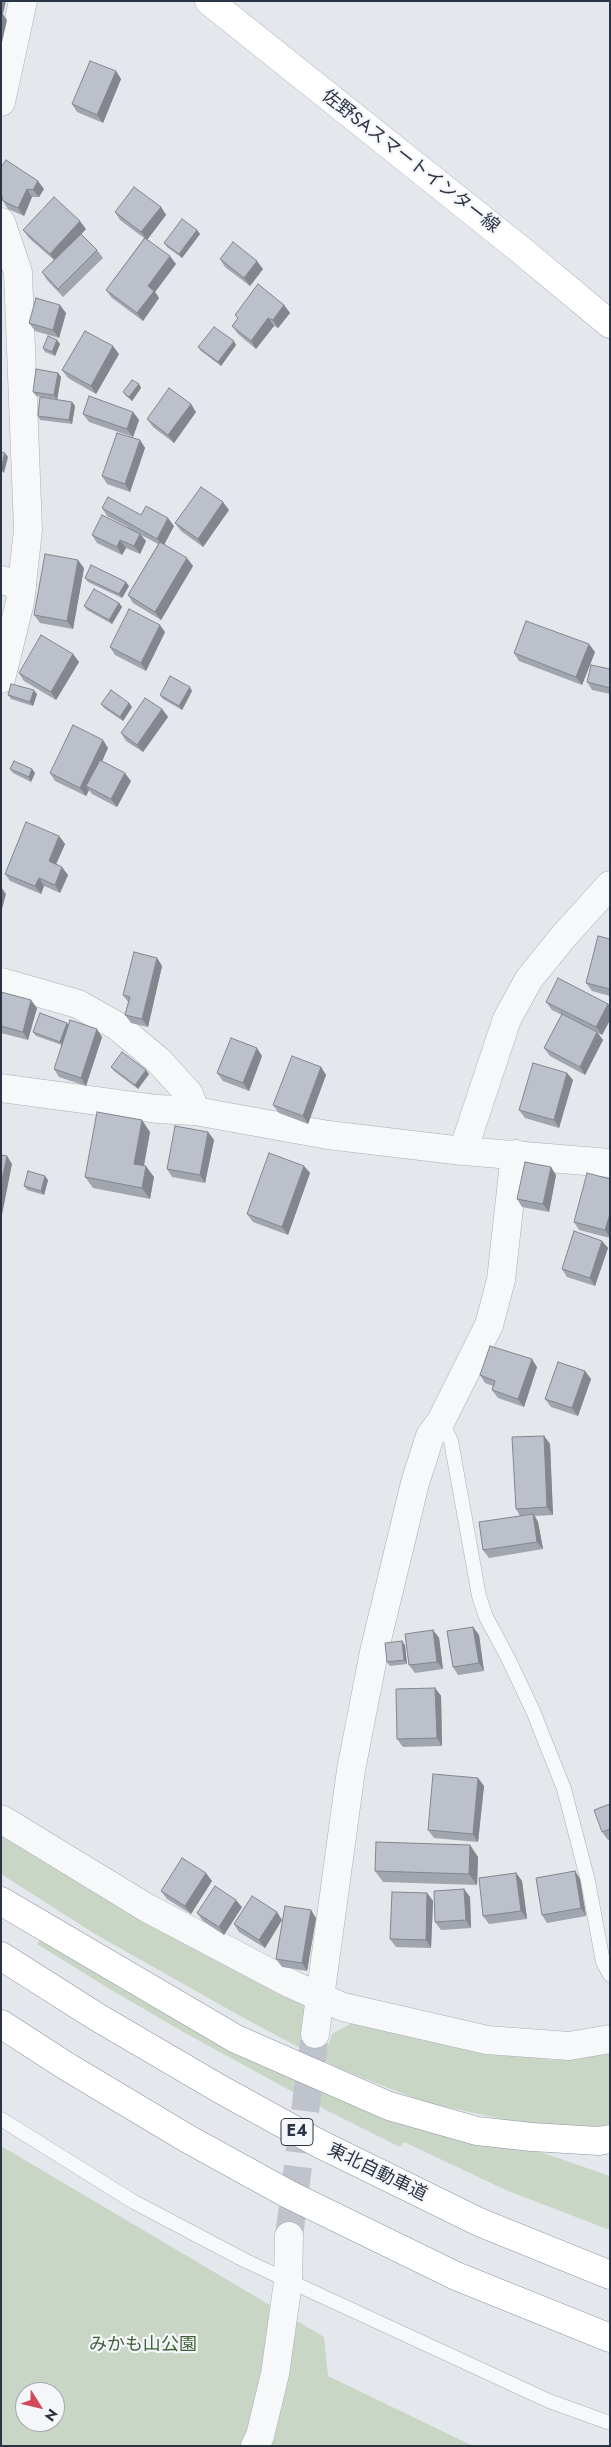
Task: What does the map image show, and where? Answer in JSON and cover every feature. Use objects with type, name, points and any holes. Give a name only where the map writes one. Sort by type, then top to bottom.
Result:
[{"type":"main road","name":"佐野SAスマートインター線","points":[[209,1],[522,251],[610,324]]},
{"type":"main road","points":[[1,1901],[236,2039],[389,2106],[477,2131],[598,2141],[610,2139]]},
{"type":"main road","name":"東北自動車道","points":[[1,1956],[105,2022],[318,2143],[479,2222],[610,2275]]},
{"type":"main road","points":[[1,2024],[66,2066],[188,2139],[288,2194],[456,2276],[610,2338]]},
{"type":"street","points":[[1,102],[23,1]]},
{"type":"street","points":[[1,222],[18,272],[28,530],[12,582],[20,602],[1,679]]},
{"type":"street","points":[[463,1151],[507,1019],[529,979],[563,937],[610,885]]},
{"type":"street","points":[[1,982],[78,1004],[117,1026],[160,1061],[189,1094],[194,1111]]},
{"type":"street","points":[[1,1088],[157,1109],[194,1111],[328,1135],[463,1151],[610,1163]]},
{"type":"street","points":[[315,2034],[351,1770],[374,1652],[415,1483],[430,1436],[440,1421],[488,1325],[501,1280],[515,1154]]},
{"type":"street","points":[[1,1819],[146,1908],[343,2007],[487,2040],[569,2046],[610,2039]]},
{"type":"street","points":[[255,2446],[260,2436],[275,2374],[288,2282],[289,2236]]},
{"type":"lane","points":[[440,1421],[451,1441],[484,1610],[533,1711],[564,1789],[588,1881],[603,1962],[610,1975]]},
{"type":"lane","points":[[1,2118],[134,2202],[288,2282],[549,2401],[610,2423]]},
{"type":"green space","points":[[1,1830],[311,2001],[309,2040],[327,2049],[332,2034],[354,2022],[364,2020],[551,2060],[610,2049],[610,2128],[538,2127],[424,2102],[338,2068],[242,2017],[95,1934],[1,1874]]},
{"type":"green space","points":[[41,1938],[225,2044],[610,2176],[610,2230],[508,2191],[404,2142],[400,2147],[324,2109],[185,2033],[108,1988],[37,1944]]},
{"type":"green space","name":"みかも山公園","points":[[1,2146],[324,2337],[328,2376],[473,2446],[1,2446]]},
{"type":"building","points":[[90,61],[116,71],[97,115],[72,104]]},
{"type":"building","points":[[6,160],[38,181],[33,190],[27,189],[18,208],[3,201],[1,193],[1,167]]},
{"type":"building","points":[[134,187],[161,207],[141,232],[115,212]]},
{"type":"building","points":[[54,197],[80,221],[50,254],[23,230]]},
{"type":"building","points":[[182,219],[197,230],[179,254],[164,243]]},
{"type":"building","points":[[81,234],[97,250],[58,289],[42,272]]},
{"type":"building","points":[[145,238],[170,256],[148,286],[154,291],[137,313],[106,290]]},
{"type":"building","points":[[233,242],[257,261],[244,278],[220,259]]},
{"type":"building","points":[[258,284],[284,305],[273,320],[268,318],[251,341],[232,326],[238,318],[235,315]]},
{"type":"building","points":[[36,298],[60,305],[53,330],[29,323]]},
{"type":"building","points":[[214,327],[234,341],[218,362],[198,347]]},
{"type":"building","points":[[85,331],[113,346],[91,386],[62,370]]},
{"type":"building","points":[[48,336],[57,340],[52,352],[43,348]]},
{"type":"building","points":[[36,369],[58,373],[54,395],[33,392]]},
{"type":"building","points":[[132,380],[139,384],[129,397],[123,392]]},
{"type":"building","points":[[169,388],[191,404],[168,435],[147,419]]},
{"type":"building","points":[[89,396],[133,412],[127,429],[83,414]]},
{"type":"building","points":[[40,397],[72,402],[69,420],[38,416]]},
{"type":"building","points":[[117,433],[140,440],[125,484],[102,476]]},
{"type":"building","points":[[1,452],[5,453],[1,467]]},
{"type":"building","points":[[201,487],[223,502],[198,539],[175,523]]},
{"type":"building","points":[[108,497],[141,515],[146,506],[168,518],[157,539],[102,508]]},
{"type":"building","points":[[102,515],[140,534],[134,546],[120,540],[117,547],[92,535]]},
{"type":"building","points":[[160,542],[187,558],[155,612],[128,595]]},
{"type":"building","points":[[45,554],[78,560],[67,621],[34,615]]},
{"type":"building","points":[[91,565],[126,582],[119,594],[85,578]]},
{"type":"building","points":[[94,589],[119,603],[109,620],[84,606]]},
{"type":"building","points":[[129,609],[160,625],[141,663],[110,647]]},
{"type":"building","points":[[526,621],[589,644],[576,677],[514,653]]},
{"type":"building","points":[[41,635],[73,654],[51,692],[19,673]]},
{"type":"building","points":[[591,665],[610,669],[610,688],[587,682]]},
{"type":"building","points":[[170,676],[190,687],[179,706],[160,695]]},
{"type":"building","points":[[11,684],[34,690],[30,702],[8,695]]},
{"type":"building","points":[[111,690],[129,703],[120,717],[101,704]]},
{"type":"building","points":[[145,698],[162,709],[137,745],[121,733]]},
{"type":"building","points":[[73,725],[103,740],[80,788],[50,773]]},
{"type":"building","points":[[100,760],[125,773],[111,799],[86,786]]},
{"type":"building","points":[[14,761],[32,769],[29,777],[10,769]]},
{"type":"building","points":[[26,822],[59,836],[49,861],[62,867],[55,885],[39,878],[35,886],[5,874]]},
{"type":"building","points":[[598,936],[610,939],[610,989],[586,983]]},
{"type":"building","points":[[134,952],[157,958],[142,1019],[125,1015],[130,997],[123,995]]},
{"type":"building","points":[[558,978],[608,1004],[596,1027],[546,1002]]},
{"type":"building","points":[[1,992],[31,1000],[23,1032],[1,1026]]},
{"type":"building","points":[[40,1013],[67,1023],[60,1042],[33,1032]]},
{"type":"building","points":[[562,1014],[597,1032],[580,1067],[544,1048]]},
{"type":"building","points":[[70,1020],[97,1029],[81,1078],[54,1069]]},
{"type":"building","points":[[231,1038],[257,1048],[243,1083],[217,1073]]},
{"type":"building","points":[[122,1052],[146,1070],[135,1085],[111,1067]]},
{"type":"building","points":[[292,1056],[321,1067],[303,1116],[273,1105]]},
{"type":"building","points":[[533,1063],[567,1073],[554,1120],[519,1110]]},
{"type":"building","points":[[97,1112],[142,1120],[134,1164],[146,1166],[142,1188],[85,1177]]},
{"type":"building","points":[[175,1126],[208,1132],[200,1175],[167,1169]]},
{"type":"building","points":[[269,1153],[304,1166],[282,1227],[247,1214]]},
{"type":"building","points":[[1,1155],[7,1156],[1,1184]]},
{"type":"building","points":[[525,1162],[551,1167],[543,1204],[517,1199]]},
{"type":"building","points":[[28,1171],[45,1176],[41,1191],[24,1186]]},
{"type":"building","points":[[587,1173],[610,1179],[610,1214],[605,1230],[574,1222]]},
{"type":"building","points":[[574,1231],[602,1241],[590,1278],[562,1269]]},
{"type":"building","points":[[490,1346],[532,1359],[518,1399],[492,1390],[495,1381],[480,1375]]},
{"type":"building","points":[[558,1362],[585,1371],[572,1408],[545,1399]]},
{"type":"building","points":[[544,1436],[547,1507],[516,1509],[512,1437]]},
{"type":"building","points":[[533,1514],[537,1542],[483,1550],[479,1522]]},
{"type":"building","points":[[473,1627],[479,1663],[453,1667],[447,1631]]},
{"type":"building","points":[[433,1630],[437,1662],[409,1665],[405,1634]]},
{"type":"building","points":[[402,1641],[404,1660],[387,1662],[385,1643]]},
{"type":"building","points":[[435,1688],[437,1738],[397,1739],[396,1689]]},
{"type":"building","points":[[433,1774],[478,1778],[473,1834],[428,1830]]},
{"type":"building","points":[[610,1804],[610,1829],[602,1832],[594,1810]]},
{"type":"building","points":[[376,1842],[470,1845],[469,1874],[375,1871]]},
{"type":"building","points":[[182,1858],[206,1873],[185,1906],[161,1891]]},
{"type":"building","points":[[575,1871],[581,1908],[542,1915],[536,1878]]},
{"type":"building","points":[[516,1873],[521,1911],[483,1916],[479,1878]]},
{"type":"building","points":[[215,1886],[236,1900],[219,1927],[197,1913]]},
{"type":"building","points":[[464,1889],[466,1920],[435,1922],[434,1891]]},
{"type":"building","points":[[392,1892],[427,1893],[426,1940],[390,1939]]},
{"type":"building","points":[[252,1896],[277,1912],[259,1940],[234,1924]]},
{"type":"building","points":[[285,1906],[311,1910],[302,1963],[276,1959]]},
{"type":"tunnel","points":[[289,2236],[315,2034]]}]
